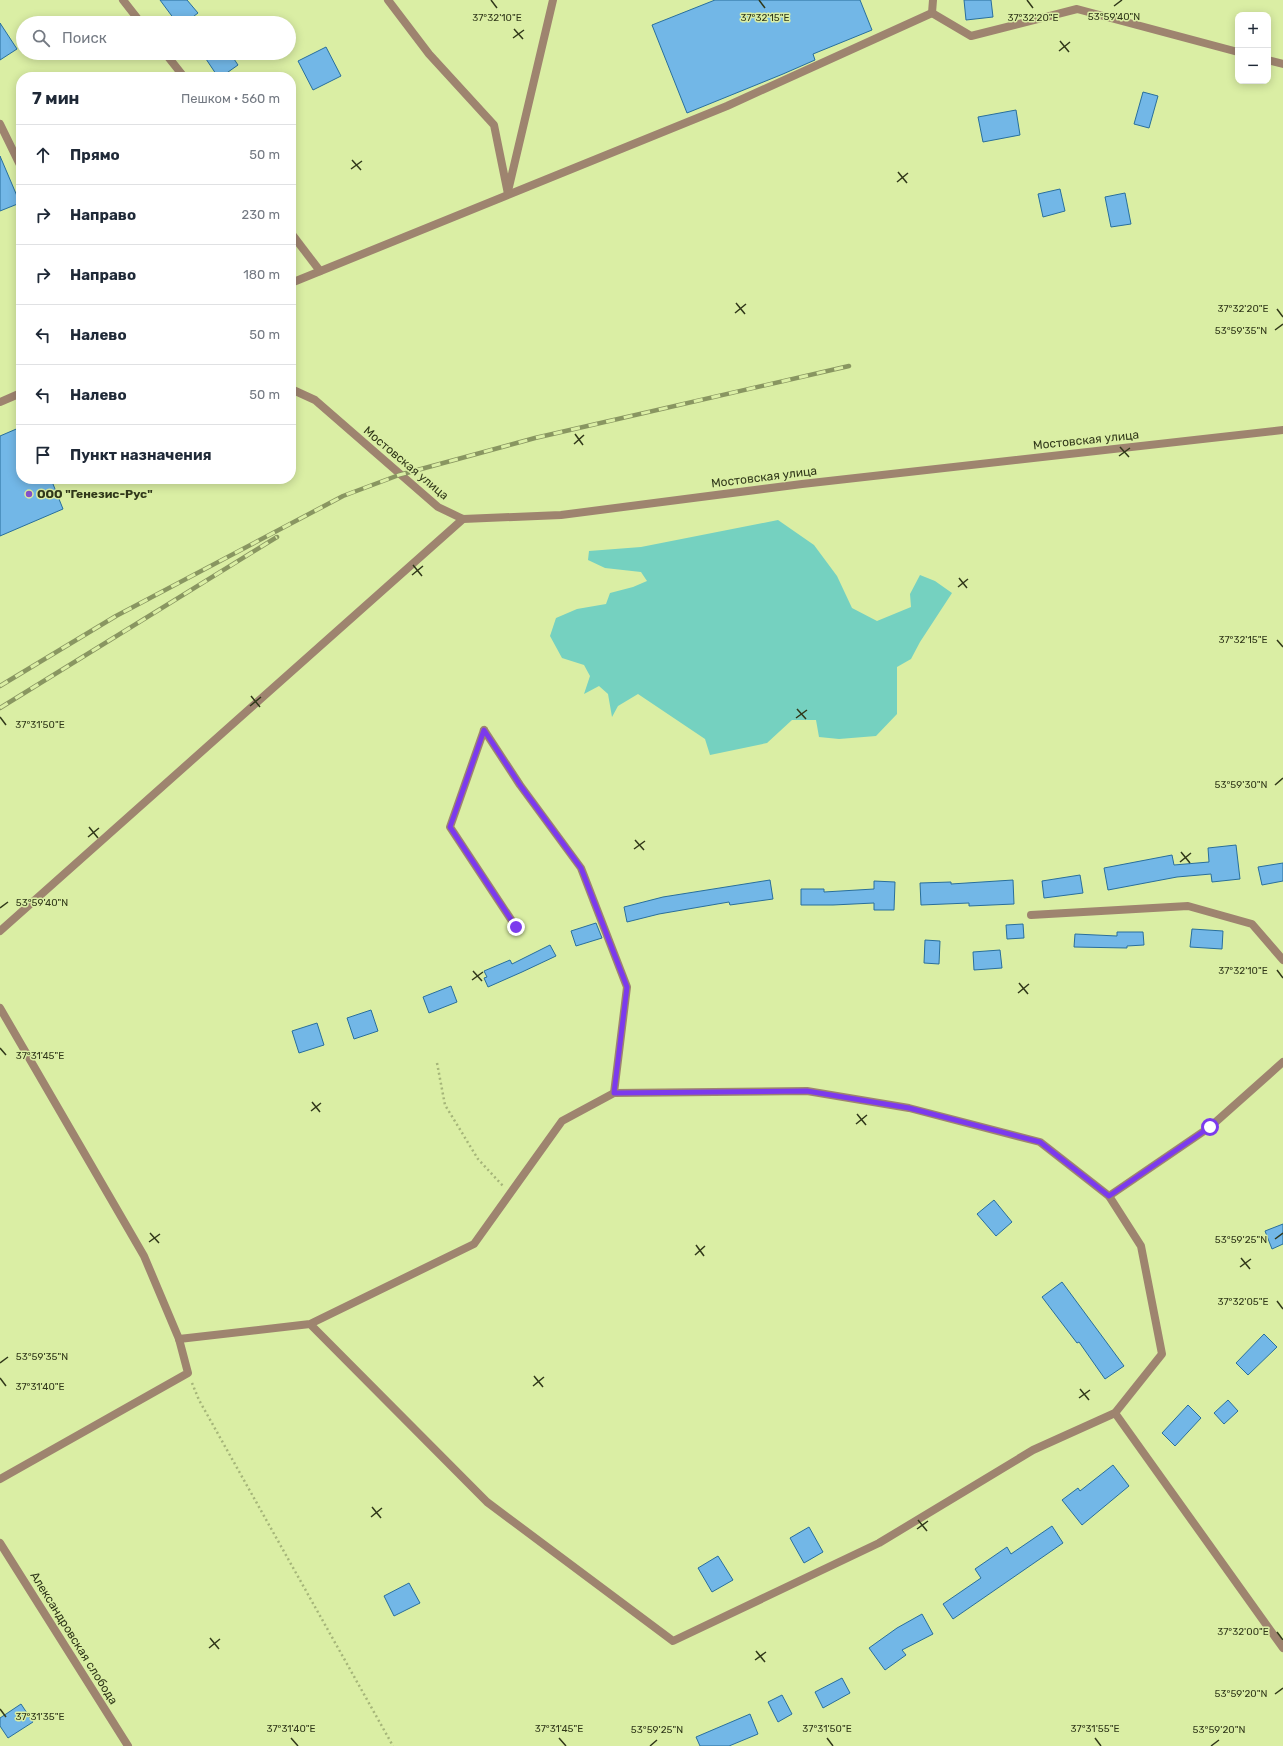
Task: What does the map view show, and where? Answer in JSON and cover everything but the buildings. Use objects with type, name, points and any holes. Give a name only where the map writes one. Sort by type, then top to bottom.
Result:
[{"type":"street","points":[[123,0],[136,16]]},
{"type":"street","points":[[388,0],[429,54],[494,125],[508,194]]},
{"type":"street","points":[[508,194],[553,0]]},
{"type":"street","points":[[932,13],[933,0]]},
{"type":"street","points":[[932,13],[971,36],[1077,9],[1235,51]]},
{"type":"street","points":[[296,281],[727,106],[932,13]]},
{"type":"street","points":[[171,60],[180,72]]},
{"type":"street","points":[[1271,61],[1283,64]]},
{"type":"street","points":[[0,124],[16,157]]},
{"type":"street","points":[[296,240],[320,271]]},
{"type":"street","name":"Мостовская улица","points":[[296,391],[315,400],[438,507],[463,518],[562,515],[802,484],[1283,430]]},
{"type":"street","points":[[0,402],[16,395]]},
{"type":"street","points":[[0,931],[463,518]]},
{"type":"street","points":[[516,927],[450,827],[484,730],[520,785],[581,868],[627,987],[614,1093]]},
{"type":"street","points":[[1031,915],[1188,906],[1252,924],[1283,960]]},
{"type":"street","points":[[0,1008],[144,1256],[179,1339],[188,1373],[0,1479]]},
{"type":"street","points":[[1109,1196],[1210,1127],[1283,1062]]},
{"type":"street","points":[[179,1339],[310,1324],[474,1244],[562,1121],[614,1093],[807,1091],[909,1108],[1040,1142],[1109,1196],[1141,1246],[1162,1354],[1115,1413],[1033,1450],[879,1543],[673,1641],[487,1502],[310,1324]]},
{"type":"street","points":[[1115,1413],[1283,1648]]},
{"type":"street","name":"Александровская слобода","points":[[0,1543],[128,1746]]},
{"type":"path","points":[[437,1063],[445,1105],[478,1159],[509,1194]]},
{"type":"path","points":[[188,1373],[199,1400],[393,1746]]},
{"type":"water","points":[[778,520],[814,545],[837,576],[852,608],[877,621],[911,607],[910,594],[920,575],[935,581],[952,593],[920,642],[911,659],[897,667],[897,714],[876,736],[839,739],[819,737],[816,720],[792,720],[767,743],[710,755],[705,739],[638,694],[618,706],[612,717],[608,694],[599,686],[584,694],[590,676],[584,665],[562,658],[550,636],[556,618],[577,609],[606,604],[610,593],[633,587],[647,581],[641,572],[605,568],[588,560],[589,551],[641,547]]},
{"type":"railway","points":[[0,686],[116,616],[343,496],[399,475],[535,438],[849,366]]},
{"type":"railway","points":[[0,708],[277,537]]},
{"type":"place","name":"ООО \"Генезис-Рус\"","points":[[29,494]]},
{"type":"route","points":[[516,927],[450,827],[484,730],[520,785],[581,868],[627,987],[614,1093],[807,1091],[909,1108],[1040,1142],[1109,1196],[1210,1127]]}]
